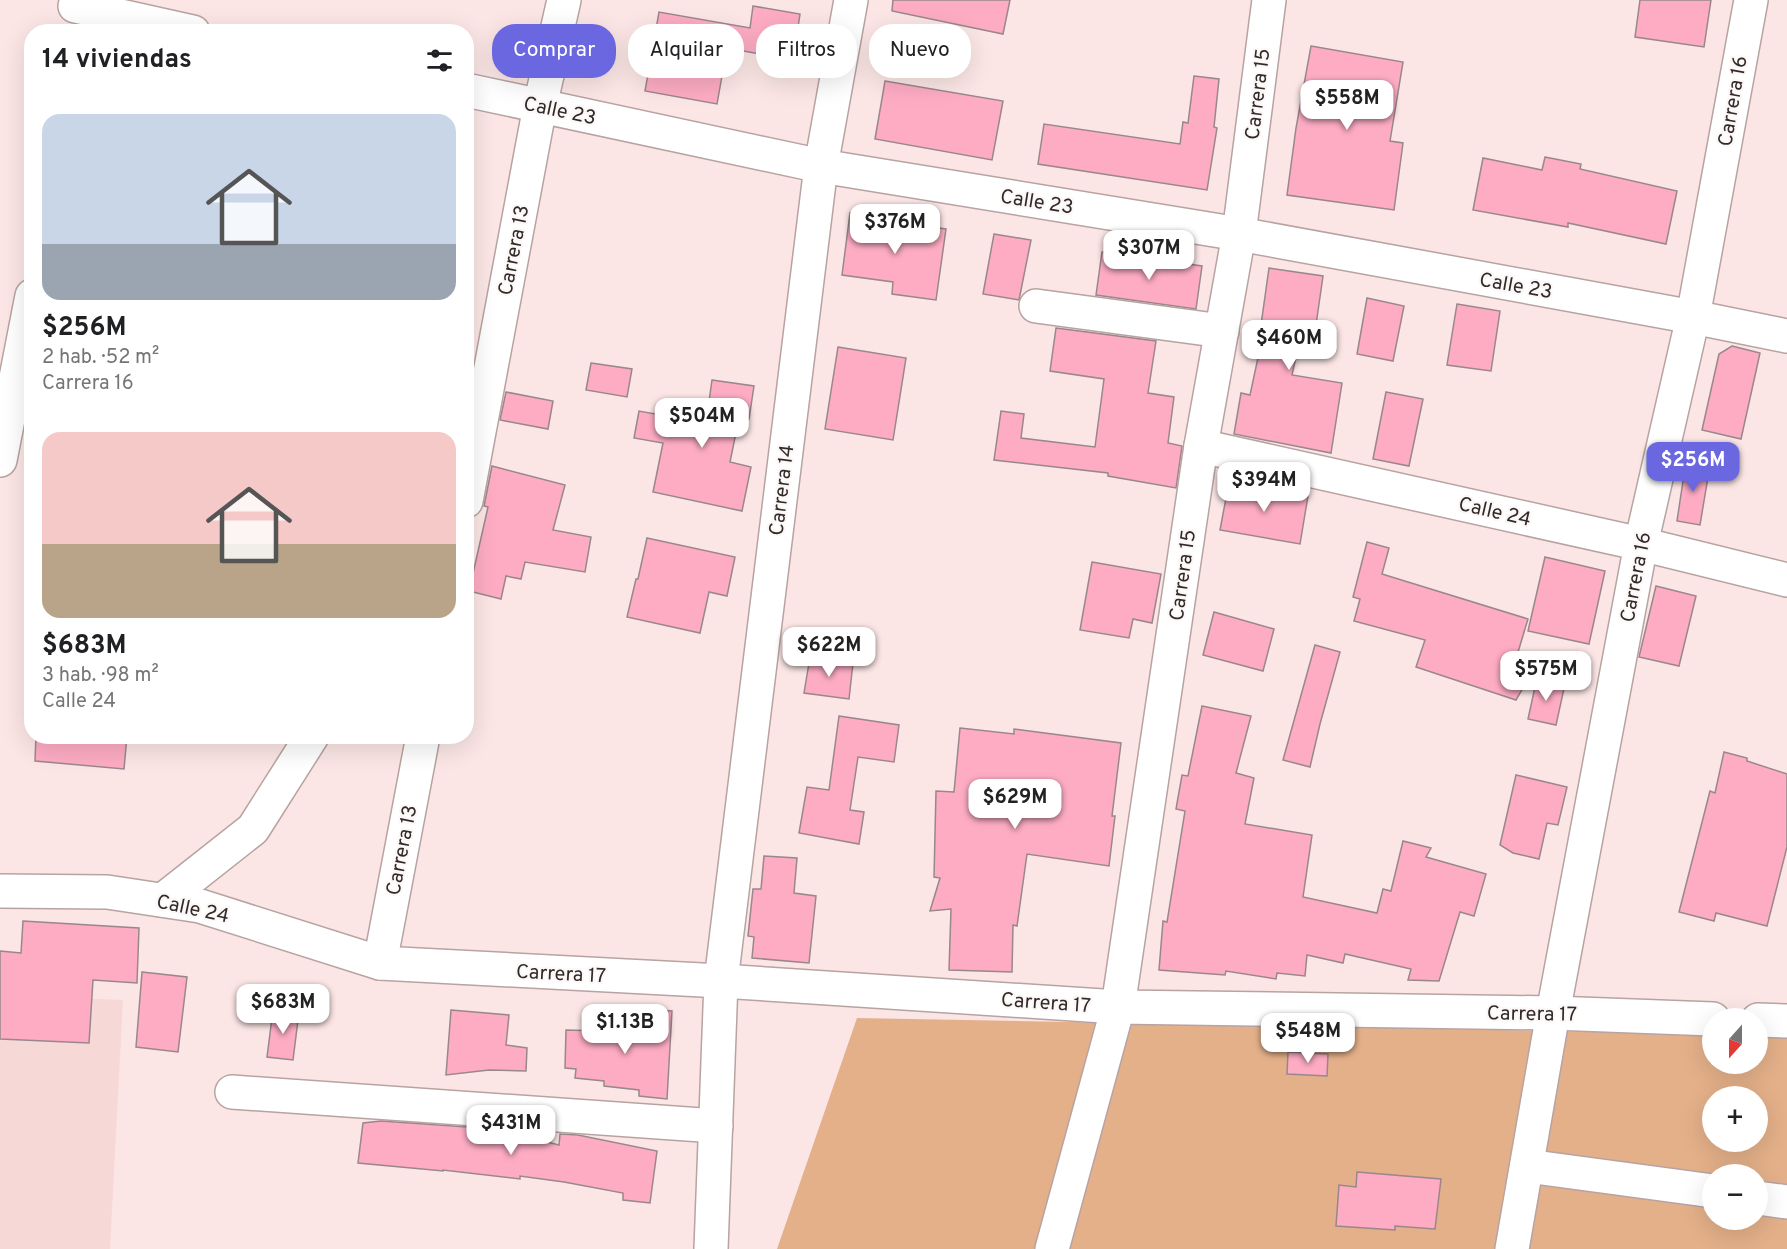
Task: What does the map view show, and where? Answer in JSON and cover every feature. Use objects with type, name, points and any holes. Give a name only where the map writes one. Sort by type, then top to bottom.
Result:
[{"type":"street","name":"Carrera 13","points":[[474,458],[540,106],[564,0]]},
{"type":"street","name":"Carrera 14","points":[[711,1249],[721,981],[821,166],[851,0]]},
{"type":"street","name":"Carrera 15","points":[[1052,1249],[1118,1007],[1201,446],[1239,234],[1269,0]]},
{"type":"street","name":"Carrera 16","points":[[1512,1249],[1553,1013],[1641,544],[1692,317],[1751,0]]},
{"type":"street","points":[[74,13],[143,24]]},
{"type":"street","name":"Calle 23","points":[[474,92],[821,166],[1239,234],[1787,336]]},
{"type":"street","points":[[1036,306],[1222,331]]},
{"type":"street","points":[[0,460],[24,337]]},
{"type":"street","name":"Calle 24","points":[[1201,446],[1641,544],[1787,580]]},
{"type":"street","points":[[163,900],[253,829],[307,744]]},
{"type":"street","name":"Carrera 13","points":[[380,963],[421,744]]},
{"type":"street","name":"Calle 24","points":[[0,891],[107,892],[200,906],[380,963]]},
{"type":"street","name":"Carrera 17","points":[[380,963],[721,981],[1118,1007],[1553,1013],[1702,1018]]},
{"type":"street","points":[[1768,1020],[1787,1021]]},
{"type":"street","points":[[232,1092],[716,1126]]},
{"type":"street","points":[[1527,1166],[1702,1190]]},
{"type":"street","points":[[1768,1199],[1787,1202]]},
{"type":"shaded area","points":[[0,995],[123,1000],[110,1249],[0,1249]]},
{"type":"shaded area","points":[[857,1018],[1702,1034],[1702,1074],[1768,1074],[1768,1034],[1787,1035],[1787,1249],[777,1249]]},
{"type":"building","points":[[893,0],[1010,0],[1003,34],[971,27],[971,24],[955,24],[892,11]]},
{"type":"building","points":[[1640,0],[1711,0],[1704,47],[1635,37]]},
{"type":"building","points":[[753,6],[800,14],[798,24],[756,24],[756,53],[744,51],[744,27],[750,28]]},
{"type":"building","points":[[659,12],[727,24],[657,24]]},
{"type":"building","points":[[1311,46],[1403,62],[1390,141],[1403,143],[1394,210],[1287,195]]},
{"type":"building","points":[[1194,76],[1219,79],[1214,127],[1217,128],[1207,190],[1038,164],[1044,124],[1180,144],[1183,122],[1188,123]]},
{"type":"building","points":[[647,78],[722,78],[717,104],[645,91]]},
{"type":"building","points":[[885,81],[1003,101],[992,160],[875,139]]},
{"type":"building","points":[[1545,157],[1581,164],[1580,169],[1677,191],[1666,244],[1568,223],[1568,227],[1473,210],[1483,158],[1542,170]]},
{"type":"building","points":[[850,213],[888,217],[887,221],[946,229],[936,300],[892,294],[893,282],[842,275]]},
{"type":"building","points":[[994,234],[1031,240],[1019,300],[983,294]]},
{"type":"building","points":[[1102,252],[1202,266],[1196,309],[1096,295]]},
{"type":"building","points":[[1269,268],[1323,276],[1315,332],[1302,330],[1292,375],[1342,383],[1331,453],[1234,434],[1241,393],[1250,395],[1265,325],[1261,325]]},
{"type":"building","points":[[1367,298],[1404,306],[1393,361],[1357,354]]},
{"type":"building","points":[[1457,304],[1500,311],[1491,371],[1447,365]]},
{"type":"building","points":[[1056,328],[1156,341],[1148,393],[1174,397],[1168,443],[1182,446],[1176,488],[1108,476],[1108,473],[994,460],[1001,411],[1024,414],[1021,438],[1095,447],[1104,379],[1050,371]]},
{"type":"building","points":[[1732,346],[1760,353],[1741,439],[1702,430],[1719,354]]},
{"type":"building","points":[[838,347],[906,358],[893,440],[825,429]]},
{"type":"building","points":[[591,363],[632,369],[627,397],[586,390]]},
{"type":"building","points":[[712,380],[754,386],[749,419],[739,418],[730,462],[751,467],[742,511],[653,492],[663,443],[634,438],[639,411],[706,423]]},
{"type":"building","points":[[506,392],[553,401],[548,429],[500,420]]},
{"type":"building","points":[[1386,392],[1423,399],[1409,466],[1373,459]]},
{"type":"building","points":[[1686,461],[1710,465],[1700,525],[1677,521]]},
{"type":"building","points":[[492,466],[565,485],[553,530],[591,537],[585,572],[525,562],[521,579],[506,576],[501,599],[474,592],[474,569],[488,507],[484,506]]},
{"type":"building","points":[[1229,482],[1308,496],[1300,544],[1220,530]]},
{"type":"building","points":[[647,538],[735,557],[727,596],[709,592],[700,633],[627,617]]},
{"type":"building","points":[[1367,542],[1389,548],[1382,574],[1528,619],[1512,672],[1530,676],[1516,700],[1416,667],[1425,640],[1354,621],[1360,599],[1353,597]]},
{"type":"building","points":[[1545,557],[1605,571],[1589,644],[1528,631]]},
{"type":"building","points":[[1092,562],[1161,574],[1152,623],[1133,619],[1129,638],[1080,630]]},
{"type":"building","points":[[1656,586],[1696,596],[1679,666],[1639,657]]},
{"type":"building","points":[[1214,612],[1274,629],[1263,671],[1203,655]]},
{"type":"building","points":[[1315,645],[1340,652],[1310,767],[1283,760]]},
{"type":"building","points":[[810,657],[853,663],[849,699],[804,693]]},
{"type":"building","points":[[1537,678],[1565,684],[1556,725],[1528,719]]},
{"type":"building","points":[[1202,706],[1251,716],[1236,773],[1254,778],[1245,824],[1312,835],[1303,897],[1377,913],[1383,889],[1391,891],[1403,841],[1431,848],[1426,857],[1486,874],[1474,916],[1460,912],[1439,981],[1408,980],[1411,969],[1345,954],[1343,963],[1307,955],[1305,976],[1277,973],[1276,979],[1226,971],[1225,975],[1159,970],[1163,921],[1167,922],[1185,811],[1176,809],[1182,775],[1188,776]]},
{"type":"building","points":[[839,716],[899,725],[894,762],[858,757],[850,810],[864,812],[859,844],[799,833],[807,787],[829,790]]},
{"type":"building","points":[[960,728],[1014,734],[1014,729],[1121,743],[1112,816],[1115,816],[1109,866],[1027,854],[1017,926],[1013,925],[1012,972],[949,970],[951,909],[930,911],[940,878],[934,877],[936,791],[954,792]]},
{"type":"building","points":[[36,744],[126,744],[124,769],[35,761]]},
{"type":"building","points":[[1724,752],[1747,758],[1747,761],[1787,774],[1787,847],[1767,926],[1716,913],[1714,921],[1679,912],[1710,791],[1715,793]]},
{"type":"building","points":[[1516,775],[1567,787],[1558,825],[1547,823],[1539,859],[1513,853],[1500,845]]},
{"type":"building","points":[[764,856],[797,858],[794,893],[816,896],[809,963],[752,958],[754,937],[748,936],[753,889],[761,889]]},
{"type":"building","points":[[23,921],[139,928],[137,983],[93,980],[89,1043],[0,1039],[0,951],[21,953]]},
{"type":"building","points":[[142,972],[187,977],[178,1052],[136,1047]]},
{"type":"building","points":[[646,1009],[672,1011],[667,1099],[639,1096],[639,1090],[604,1086],[604,1081],[575,1078],[576,1069],[565,1068],[566,1030],[603,1031],[604,1026],[645,1029]]},
{"type":"building","points":[[273,1010],[299,1012],[293,1060],[267,1057]]},
{"type":"building","points":[[451,1010],[509,1015],[506,1045],[527,1048],[526,1071],[489,1070],[446,1075]]},
{"type":"building","points":[[1288,1052],[1328,1054],[1327,1076],[1287,1074]]},
{"type":"building","points":[[381,1121],[496,1129],[559,1145],[560,1134],[578,1135],[657,1151],[650,1203],[623,1200],[623,1193],[564,1182],[520,1176],[520,1179],[358,1163],[363,1123]]},
{"type":"building","points":[[1357,1172],[1441,1179],[1435,1229],[1395,1226],[1395,1230],[1336,1226],[1339,1185],[1356,1187]]}]
